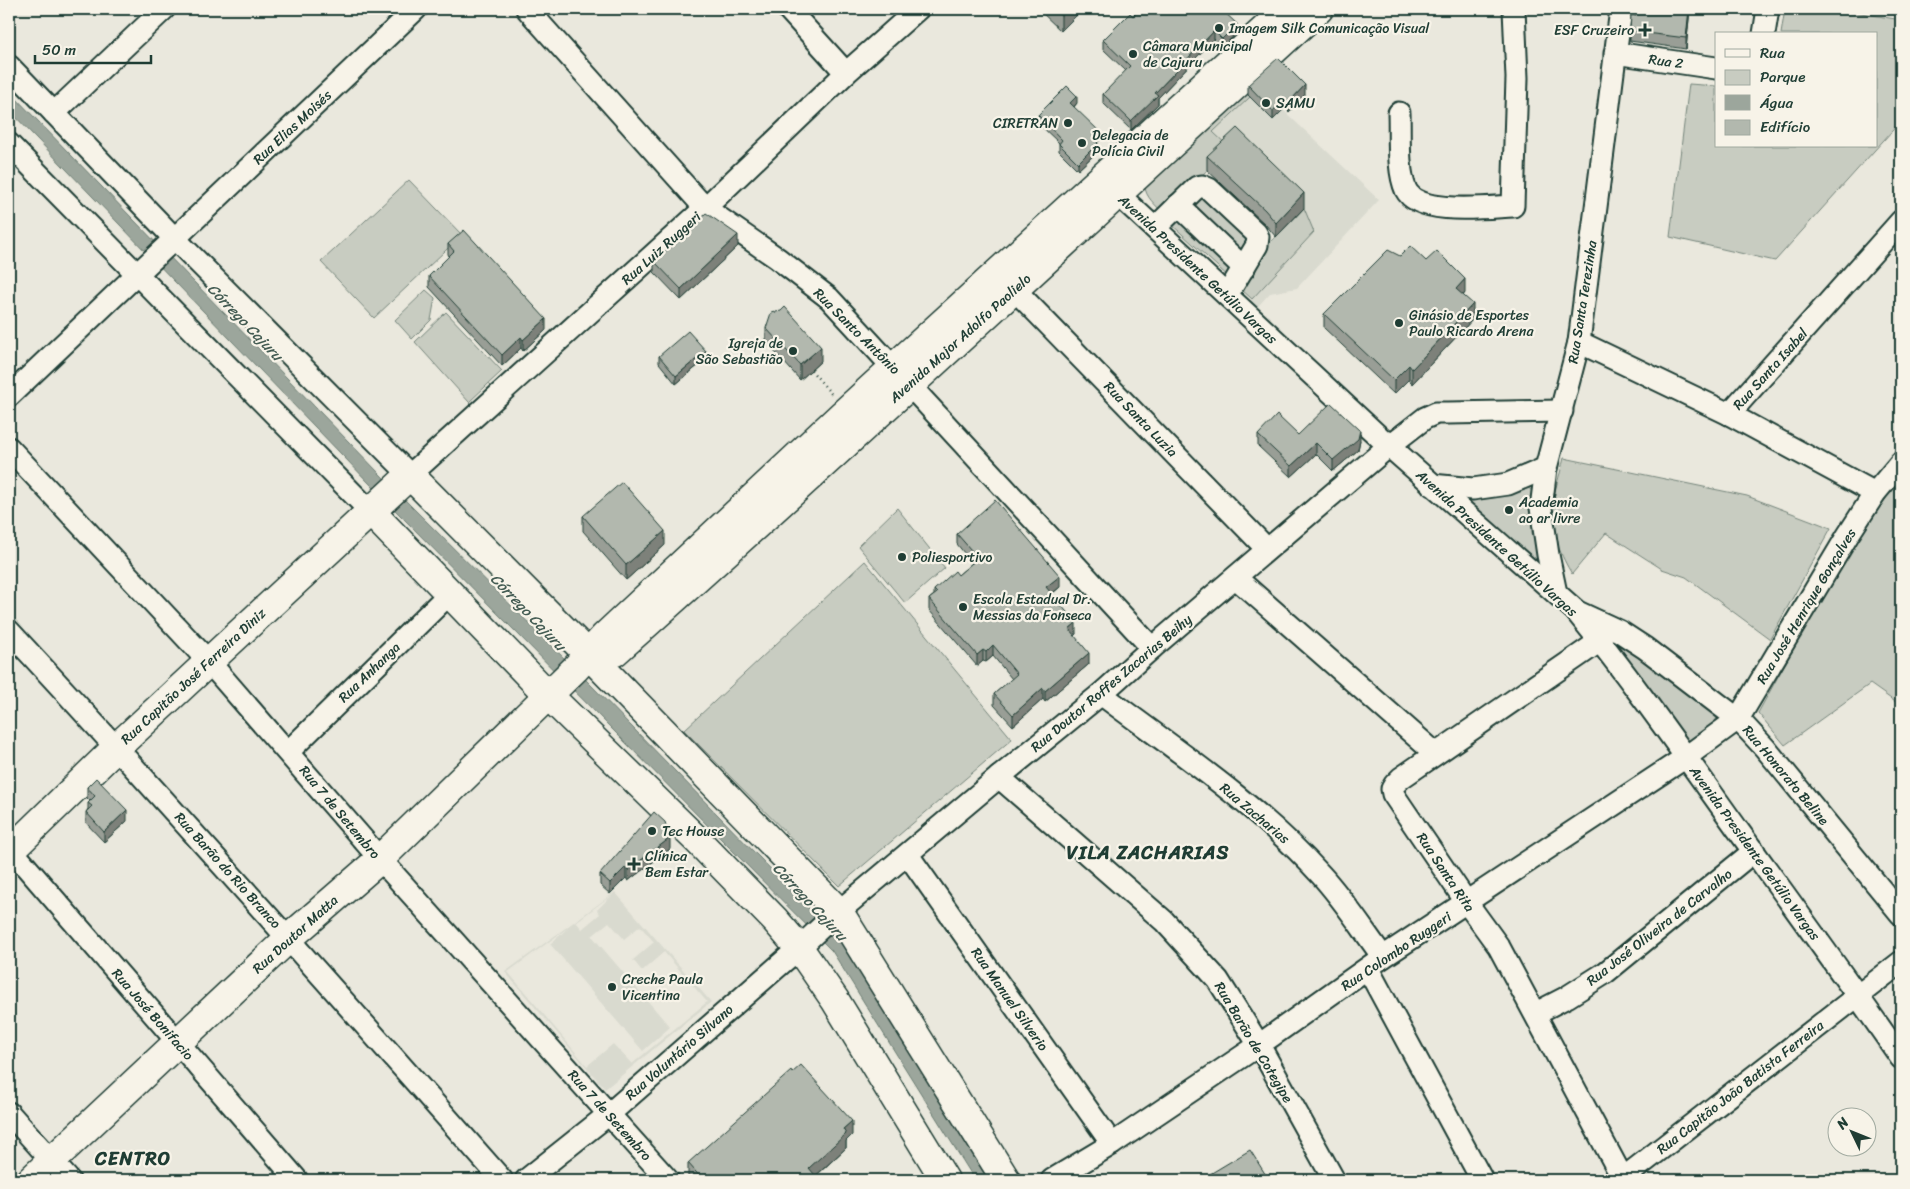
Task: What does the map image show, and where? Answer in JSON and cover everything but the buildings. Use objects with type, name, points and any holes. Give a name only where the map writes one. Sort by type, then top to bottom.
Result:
[{"type":"main road","name":"Avenida Major Adolfo Paolielo","points":[[574,674],[1109,186],[1287,9]]},
{"type":"main road","name":"Avenida Major Adolfo Paolielo","points":[[574,674],[605,636],[846,411],[902,376],[1015,290],[1109,186],[1319,9]]},
{"type":"main road","name":"Rua Capitão José Ferreira Diniz","points":[[10,849],[406,479]]},
{"type":"main road","points":[[406,479],[574,674],[699,842],[776,920],[803,944],[945,1180]]},
{"type":"main road","points":[[376,508],[450,593],[574,674],[835,914],[1006,1180]]},
{"type":"main road","name":"Rua Doutor Matta","points":[[31,1180],[60,1171],[178,1042],[289,938],[380,859],[574,674]]},
{"type":"street","points":[[54,113],[164,9]]},
{"type":"street","name":"Rua Elias Moisés","points":[[9,396],[416,9]]},
{"type":"street","name":"Rua Santo Antônio","points":[[527,9],[704,208],[777,258],[828,298],[1152,648]]},
{"type":"street","points":[[788,9],[846,73]]},
{"type":"street","name":"Rua Luiz Ruggeri","points":[[406,479],[704,208],[846,73],[918,9]]},
{"type":"street","points":[[1399,113],[1400,153],[1404,182],[1407,192],[1412,197],[1427,205],[1442,207],[1513,206],[1517,78],[1514,9]]},
{"type":"street","name":"Rua Santa Terezinha","points":[[1556,593],[1541,508],[1546,468],[1579,342],[1621,9]]},
{"type":"street","points":[[1764,32],[1768,9]]},
{"type":"street","name":"Rua 2","points":[[1615,53],[1715,68]]},
{"type":"street","points":[[9,66],[171,241],[406,479]]},
{"type":"street","points":[[9,144],[142,270],[376,508]]},
{"type":"street","name":"Avenida Presidente Getúlio Vargas","points":[[1109,186],[1389,446],[1575,610],[1600,640],[1686,757],[1858,995],[1901,1058]]},
{"type":"street","points":[[1155,228],[1197,187],[1202,186],[1208,189],[1256,233],[1258,237],[1257,245],[1227,295]]},
{"type":"street","points":[[1178,205],[1244,268]]},
{"type":"street","name":"Rua Santa Isabel","points":[[1579,342],[1729,414],[1901,221]]},
{"type":"street","name":"Rua Santa Luzia","points":[[1015,290],[1267,549]]},
{"type":"street","name":"Rua Doutor Roffes Zacarias Beihy","points":[[835,914],[908,855],[999,776],[1101,694],[1267,549],[1425,418],[1436,413],[1562,411]]},
{"type":"street","points":[[1729,414],[1875,493]]},
{"type":"street","name":"Rua 7 de Setembro","points":[[9,448],[209,662],[380,859],[668,1180]]},
{"type":"street","name":"Rua José Henrique Gonçalves","points":[[1738,719],[1875,493],[1901,462]]},
{"type":"street","points":[[1432,485],[1473,489],[1508,484],[1546,468]]},
{"type":"street","points":[[1236,578],[1435,753]]},
{"type":"street","name":"Rua Anhanga","points":[[288,751],[450,593]]},
{"type":"street","name":"Rua Honorato Beline","points":[[1575,610],[1619,631],[1645,648],[1738,719],[1765,748],[1901,914]]},
{"type":"street","name":"Rua Barão do Rio Branco","points":[[9,631],[117,747],[289,938],[502,1180]]},
{"type":"street","name":"Rua Santa Rita","points":[[1600,640],[1435,753],[1395,784],[1392,790],[1467,903],[1499,947],[1536,1013],[1622,1180]]},
{"type":"street","name":"Rua Zacharias","points":[[1101,694],[1249,805],[1290,842],[1323,877],[1376,963],[1482,1180]]},
{"type":"street","name":"Rua Colombo Ruggeri","points":[[1052,1180],[1112,1144],[1376,963],[1686,757],[1738,719]]},
{"type":"street","name":"Rua Barão de Cotegipe","points":[[999,776],[1156,914],[1177,934],[1218,980],[1259,1044],[1334,1180]]},
{"type":"street","name":"Rua José Bonifacio","points":[[10,849],[297,1180]]},
{"type":"street","name":"Rua José Oliveira de Carvalho","points":[[1536,1013],[1567,997],[1605,973],[1754,851]]},
{"type":"street","name":"Rua Manuel Silverio","points":[[908,855],[1112,1144]]},
{"type":"street","name":"Rua Voluntário Silvano","points":[[526,1180],[609,1114],[835,914]]},
{"type":"street","name":"Rua Capitão João Batista Ferreira","points":[[1622,1180],[1901,962]]},
{"type":"street","points":[[9,1113],[60,1171]]},
{"type":"path","points":[[810,370],[846,411]]},
{"type":"shaded area","points":[[1250,97],[1272,120],[1283,110],[1379,200],[1297,288],[1270,293],[1249,316],[1242,310],[1314,232],[1213,132]]},
{"type":"shaded area","name":"Creche Paula Vicentina","points":[[615,892],[711,1002],[605,1089],[505,972]],"holes":[[[613,894],[597,910],[600,914],[582,929],[576,922]],[[609,922],[624,939],[640,926],[654,942],[633,960],[642,971],[664,952],[707,1002],[632,1064],[613,1044],[587,1066],[508,972],[569,927],[550,944],[643,1051],[670,1027],[592,936]]]},
{"type":"green space","points":[[1785,9],[1838,9],[1901,20],[1901,121],[1878,147],[1878,32],[1781,32]]},
{"type":"green space","points":[[1689,84],[1715,86],[1715,148],[1877,148],[1775,261],[1670,237]]},
{"type":"green space","points":[[1244,91],[1250,97],[1213,132],[1230,148],[1163,213],[1149,197],[1145,186]]},
{"type":"green space","points":[[409,180],[462,235],[374,318],[321,262]]},
{"type":"green space","points":[[1203,193],[1252,240],[1240,252],[1192,210],[1194,196]]},
{"type":"green space","points":[[1304,208],[1314,232],[1252,299],[1241,289],[1264,249]]},
{"type":"green space","points":[[1178,215],[1234,265],[1231,279],[1170,223]]},
{"type":"green space","points":[[426,290],[435,298],[431,320],[412,339],[395,320]]},
{"type":"green space","points":[[446,312],[502,371],[469,402],[415,342]]},
{"type":"green space","points":[[1564,458],[1747,496],[1831,528],[1770,639],[1686,577],[1662,569],[1606,533],[1572,574],[1557,544],[1551,519],[1553,498]]},
{"type":"green space","points":[[1901,475],[1901,706],[1870,684],[1785,745],[1758,713],[1863,522]]},
{"type":"green space","points":[[1528,488],[1533,493],[1532,533],[1545,565],[1543,570],[1467,502],[1466,499],[1468,497],[1497,496]]},
{"type":"green space","name":"Poliesportivo","points":[[897,508],[945,568],[905,603],[858,546]]},
{"type":"green space","points":[[865,561],[1012,739],[839,886],[684,730]]},
{"type":"green space","points":[[1618,641],[1718,712],[1715,722],[1703,735],[1689,745],[1618,648]]},
{"type":"water","points":[[9,91],[410,505],[590,684],[843,943],[988,1180],[975,1180],[832,951],[399,514],[9,110]]},
{"type":"place","name":"Imagem Silk Comunicação Visual","points":[[1219,28]]},
{"type":"place","name":"ESF Cruzeiro","points":[[1645,30]]},
{"type":"place","name":"Câmara Municipal de Cajuru","points":[[1133,54]]},
{"type":"place","name":"SAMU","points":[[1266,103]]},
{"type":"place","name":"CIRETRAN","points":[[1068,123]]},
{"type":"place","name":"Delegacia de Polícia Civil","points":[[1082,143]]},
{"type":"place","name":"Ginásio de Esportes Paulo Ricardo Arena","points":[[1399,323]]},
{"type":"place","name":"Igreja de São Sebastião","points":[[793,351]]},
{"type":"place","name":"Academia ao ar livre","points":[[1509,510]]},
{"type":"place","name":"Poliesportivo","points":[[902,557]]},
{"type":"place","name":"Escola Estadual Dr. Messias da Fonseca","points":[[963,607]]},
{"type":"place","name":"Tec House","points":[[652,831]]},
{"type":"place","name":"Clínica Bem Estar","points":[[634,864]]},
{"type":"place","name":"Creche Paula Vicentina","points":[[612,987]]},
{"type":"district","name":"VILA ZACHARIAS","points":[[1148,852]]},
{"type":"district","name":"CENTRO","points":[[133,1158]]},
{"type":"water label","name":"Córrego Cajuru","points":[[245,322]]},
{"type":"water label","name":"Córrego Cajuru","points":[[528,612]]},
{"type":"water label","name":"Córrego Cajuru","points":[[810,902]]}]
